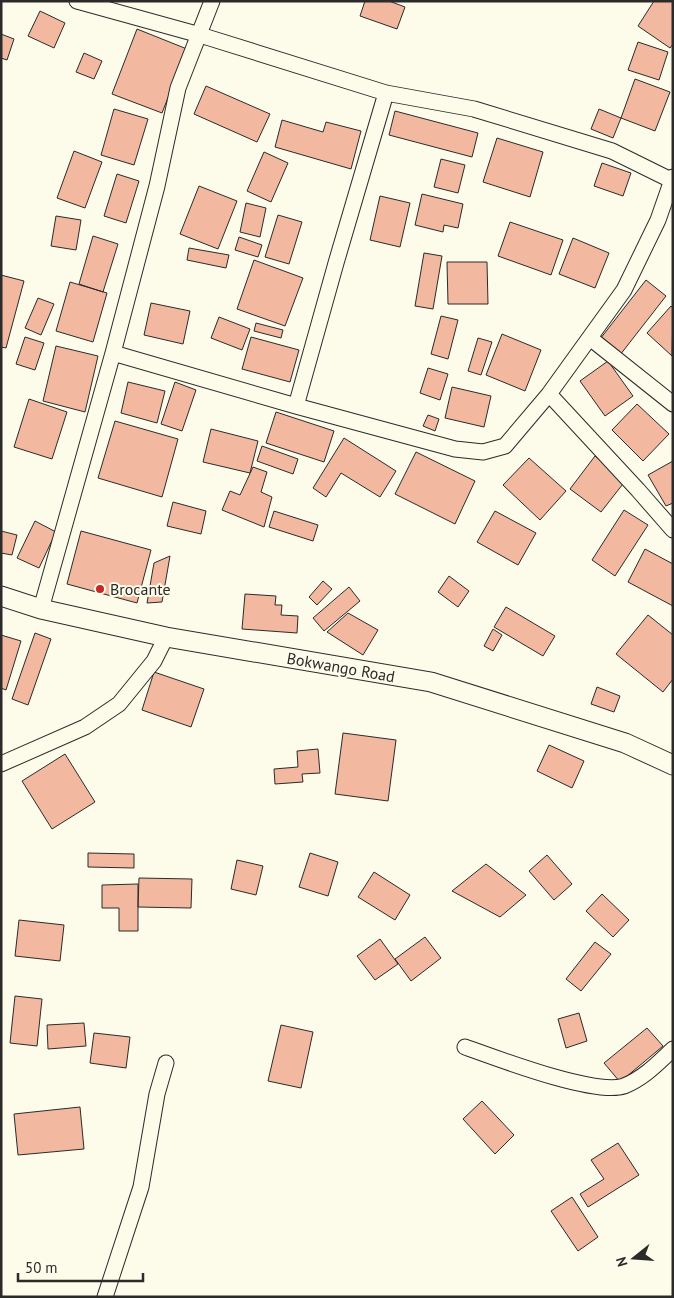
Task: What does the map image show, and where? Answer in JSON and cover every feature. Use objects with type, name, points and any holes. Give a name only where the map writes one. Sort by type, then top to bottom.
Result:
[{"type":"street","points":[[77,1],[200,35],[386,93],[474,109],[612,151],[672,179],[658,220],[624,290],[549,394],[505,446],[483,452],[455,449],[296,406],[113,353]]},
{"type":"street","points":[[41,609],[158,186],[178,88],[212,1]]},
{"type":"street","points":[[296,406],[386,93]]},
{"type":"street","points":[[590,338],[673,404]]},
{"type":"street","points":[[549,394],[673,530]]},
{"type":"street","name":"Bokwango Road","points":[[1,596],[41,609],[166,638],[431,682],[625,743],[673,765]]},
{"type":"street","points":[[1,764],[85,727],[119,704],[154,661],[166,638]]},
{"type":"street","points":[[465,1047],[525,1069],[599,1087],[623,1086],[648,1073],[673,1049]]},
{"type":"street","points":[[106,1297],[141,1187],[157,1094],[166,1064]]},
{"type":"building","points":[[365,1],[389,1],[405,7],[397,29],[360,16]]},
{"type":"building","points":[[654,1],[673,1],[673,44],[670,48],[638,26]]},
{"type":"building","points":[[40,11],[65,23],[54,48],[28,36]]},
{"type":"building","points":[[137,29],[187,49],[162,113],[112,94]]},
{"type":"building","points":[[1,34],[14,39],[7,60],[1,58]]},
{"type":"building","points":[[638,42],[668,52],[659,80],[628,70]]},
{"type":"building","points":[[84,53],[102,61],[94,79],[76,72]]},
{"type":"building","points":[[635,79],[670,92],[655,131],[621,118]]},
{"type":"building","points":[[206,86],[270,114],[257,142],[194,114]]},
{"type":"building","points":[[114,109],[148,119],[134,165],[101,155]]},
{"type":"building","points":[[599,109],[621,118],[613,138],[591,129]]},
{"type":"building","points":[[395,111],[478,133],[472,157],[389,135]]},
{"type":"building","points":[[282,120],[323,132],[326,122],[361,131],[351,169],[275,147]]},
{"type":"building","points":[[497,138],[543,152],[530,197],[483,182]]},
{"type":"building","points":[[74,151],[102,162],[85,208],[57,198]]},
{"type":"building","points":[[264,152],[288,163],[271,202],[247,191]]},
{"type":"building","points":[[441,159],[465,165],[458,193],[434,187]]},
{"type":"building","points":[[602,163],[631,173],[623,196],[594,186]]},
{"type":"building","points":[[117,174],[139,181],[126,223],[104,216]]},
{"type":"building","points":[[199,186],[237,201],[218,249],[180,234]]},
{"type":"building","points":[[422,194],[463,204],[458,228],[444,225],[443,232],[415,225]]},
{"type":"building","points":[[380,196],[410,203],[400,247],[370,240]]},
{"type":"building","points":[[246,203],[266,208],[260,237],[240,232]]},
{"type":"building","points":[[278,215],[302,222],[289,264],[265,257]]},
{"type":"building","points":[[56,216],[81,220],[76,250],[51,246]]},
{"type":"building","points":[[510,222],[563,240],[551,275],[498,256]]},
{"type":"building","points":[[93,236],[118,244],[103,292],[79,284]]},
{"type":"building","points":[[239,237],[262,245],[258,257],[235,250]]},
{"type":"building","points":[[573,238],[609,253],[595,288],[559,274]]},
{"type":"building","points":[[189,248],[229,255],[226,268],[187,260]]},
{"type":"building","points":[[424,253],[442,256],[433,309],[415,306]]},
{"type":"building","points":[[254,260],[303,278],[285,326],[237,309]]},
{"type":"building","points":[[447,262],[487,262],[488,304],[448,304]]},
{"type":"building","points":[[1,275],[24,281],[6,348],[1,347]]},
{"type":"building","points":[[646,280],[666,296],[620,355],[600,339]]},
{"type":"building","points":[[70,282],[107,293],[93,342],[56,331]]},
{"type":"building","points":[[38,298],[54,304],[41,335],[25,328]]},
{"type":"building","points":[[151,303],[190,311],[183,344],[144,335]]},
{"type":"building","points":[[671,306],[673,308],[672,356],[647,333]]},
{"type":"building","points":[[441,316],[458,320],[448,359],[431,354]]},
{"type":"building","points":[[219,317],[250,329],[242,350],[211,338]]},
{"type":"building","points":[[256,323],[283,330],[281,338],[254,331]]},
{"type":"building","points":[[502,334],[541,350],[525,391],[486,375]]},
{"type":"building","points":[[25,337],[44,343],[35,370],[16,364]]},
{"type":"building","points":[[251,337],[299,350],[290,382],[242,369]]},
{"type":"building","points":[[478,338],[492,342],[481,375],[468,371]]},
{"type":"building","points":[[56,346],[98,356],[85,412],[43,401]]},
{"type":"building","points":[[608,361],[633,396],[605,416],[580,381]]},
{"type":"building","points":[[428,368],[448,374],[440,400],[420,393]]},
{"type":"building","points":[[128,382],[165,391],[157,423],[121,413]]},
{"type":"building","points":[[175,382],[196,390],[182,431],[161,424]]},
{"type":"building","points":[[452,387],[491,396],[484,427],[445,418]]},
{"type":"building","points":[[29,399],[67,412],[52,459],[14,447]]},
{"type":"building","points":[[637,404],[669,434],[643,461],[612,430]]},
{"type":"building","points":[[276,412],[334,431],[324,462],[266,443]]},
{"type":"building","points":[[428,415],[439,419],[435,431],[423,426]]},
{"type":"building","points":[[115,421],[178,439],[162,497],[98,478]]},
{"type":"building","points":[[211,429],[258,441],[250,473],[203,462]]},
{"type":"building","points":[[344,438],[396,471],[380,497],[341,473],[326,497],[313,488]]},
{"type":"building","points":[[262,446],[298,459],[293,474],[257,461]]},
{"type":"building","points":[[416,452],[475,481],[455,524],[395,494]]},
{"type":"building","points":[[595,456],[626,480],[601,512],[570,489]]},
{"type":"building","points":[[529,458],[566,491],[540,520],[503,485]]},
{"type":"building","points":[[673,461],[673,503],[666,506],[648,475]]},
{"type":"building","points":[[253,467],[267,472],[261,492],[272,497],[264,527],[222,510],[230,491],[240,495]]},
{"type":"building","points":[[173,502],[206,511],[201,534],[167,526]]},
{"type":"building","points":[[624,510],[648,525],[615,576],[592,560]]},
{"type":"building","points":[[274,511],[318,525],[313,541],[269,527]]},
{"type":"building","points":[[495,511],[536,533],[518,565],[477,542]]},
{"type":"building","points":[[35,521],[56,532],[39,568],[17,558]]},
{"type":"building","points":[[1,531],[17,535],[12,555],[1,553]]},
{"type":"building","points":[[81,531],[151,550],[137,603],[67,584]]},
{"type":"building","points":[[645,549],[673,564],[673,606],[628,582]]},
{"type":"building","points":[[170,556],[162,602],[147,603],[154,563]]},
{"type":"building","points":[[449,576],[469,591],[458,607],[438,592]]},
{"type":"building","points":[[323,581],[332,589],[317,605],[309,597]]},
{"type":"building","points":[[349,587],[360,601],[324,631],[313,618]]},
{"type":"building","points":[[245,594],[276,596],[275,605],[282,605],[281,615],[298,616],[297,633],[242,629]]},
{"type":"building","points":[[506,607],[555,636],[543,656],[494,627]]},
{"type":"building","points":[[348,613],[378,630],[363,655],[327,632]]},
{"type":"building","points":[[648,615],[673,635],[673,679],[663,692],[616,654]]},
{"type":"building","points":[[493,629],[502,635],[493,651],[484,646]]},
{"type":"building","points":[[35,633],[51,639],[28,705],[12,699]]},
{"type":"building","points":[[1,635],[21,641],[6,690],[1,688]]},
{"type":"building","points":[[154,672],[204,689],[191,727],[142,710]]},
{"type":"building","points":[[597,687],[620,696],[614,712],[591,704]]},
{"type":"building","points":[[343,733],[396,740],[388,801],[335,794]]},
{"type":"building","points":[[549,745],[584,761],[572,788],[537,771]]},
{"type":"building","points":[[318,749],[320,773],[302,774],[303,782],[275,784],[274,769],[298,767],[297,751]]},
{"type":"building","points":[[65,754],[95,802],[52,829],[22,781]]},
{"type":"building","points":[[88,853],[134,854],[134,868],[88,867]]},
{"type":"building","points":[[310,853],[338,862],[328,896],[299,887]]},
{"type":"building","points":[[547,855],[572,884],[554,900],[529,871]]},
{"type":"building","points":[[237,860],[263,866],[256,895],[231,889]]},
{"type":"building","points":[[486,864],[526,895],[500,917],[452,891]]},
{"type":"building","points":[[374,872],[410,895],[395,920],[358,897]]},
{"type":"building","points":[[139,878],[192,879],[191,908],[138,907]]},
{"type":"building","points":[[138,884],[138,931],[119,931],[119,908],[102,908],[102,885]]},
{"type":"building","points":[[602,894],[629,920],[613,937],[586,911]]},
{"type":"building","points":[[19,920],[64,925],[60,961],[15,956]]},
{"type":"building","points":[[425,937],[441,958],[411,981],[395,959]]},
{"type":"building","points":[[380,939],[398,964],[375,980],[357,956]]},
{"type":"building","points":[[595,942],[611,954],[581,991],[566,979]]},
{"type":"building","points":[[15,996],[42,999],[37,1046],[10,1043]]},
{"type":"building","points":[[579,1013],[587,1041],[566,1048],[558,1019]]},
{"type":"building","points":[[84,1023],[86,1046],[48,1049],[47,1025]]},
{"type":"building","points":[[281,1025],[313,1032],[301,1088],[268,1081]]},
{"type":"building","points":[[647,1028],[663,1046],[620,1082],[604,1063]]},
{"type":"building","points":[[94,1033],[130,1037],[126,1068],[90,1063]]},
{"type":"building","points":[[482,1101],[514,1135],[495,1154],[463,1119]]},
{"type":"building","points":[[80,1107],[84,1149],[18,1155],[14,1114]]},
{"type":"building","points":[[618,1143],[639,1175],[588,1207],[580,1194],[604,1179],[591,1160]]},
{"type":"building","points":[[572,1197],[598,1237],[578,1251],[551,1211]]},
{"type":"place","name":"Brocante","points":[[100,589]]}]
